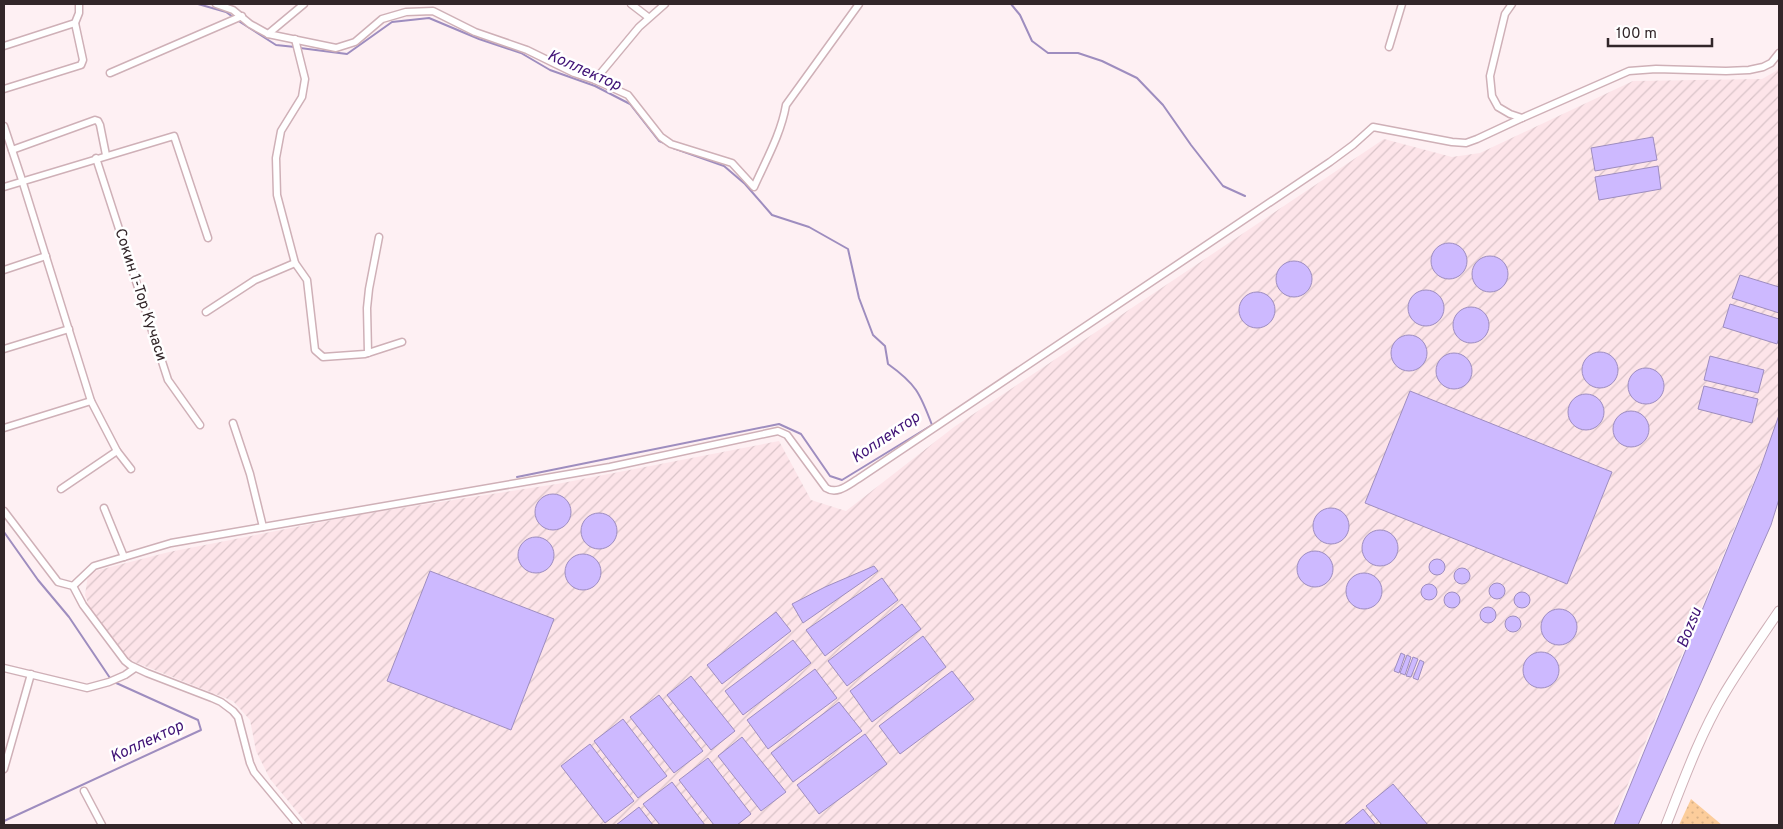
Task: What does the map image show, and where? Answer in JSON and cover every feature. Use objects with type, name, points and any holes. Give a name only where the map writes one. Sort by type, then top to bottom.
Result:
[{"type":"main road","points":[[1666,825],[1699,743],[1714,712],[1731,682],[1779,610]]},
{"type":"street","points":[[4,89],[81,65],[83,60],[75,23],[79,13],[79,4]]},
{"type":"street","points":[[216,4],[234,10],[250,24],[268,34],[336,48],[355,42],[382,19],[406,12],[433,11],[475,32],[527,50],[574,73],[628,95],[661,137],[671,144],[732,163],[754,187],[777,137],[786,105],[856,5]]},
{"type":"street","points":[[268,34],[304,4]]},
{"type":"street","points":[[631,4],[648,17]]},
{"type":"street","points":[[595,80],[648,17],[666,4]]},
{"type":"street","points":[[1389,47],[1402,4]]},
{"type":"street","points":[[1512,4],[1505,14],[1490,76],[1492,96],[1498,107],[1522,118]]},
{"type":"street","points":[[110,73],[242,16]]},
{"type":"street","points":[[4,46],[75,23]]},
{"type":"street","points":[[295,39],[306,79],[302,97],[281,131],[276,158],[277,195],[295,263],[307,280],[315,350],[323,357],[368,353],[402,342]]},
{"type":"street","points":[[73,586],[94,566],[171,543],[610,467],[778,431],[787,435],[826,488],[836,491],[858,479],[1322,167],[1353,145],[1373,127],[1460,143],[1478,139],[1629,71],[1656,69],[1726,71],[1756,69],[1771,63],[1779,53]]},
{"type":"street","points":[[12,150],[96,120],[100,125],[106,155]]},
{"type":"street","points":[[4,126],[91,401],[130,469]]},
{"type":"street","points":[[4,187],[22,180],[174,136],[208,238]]},
{"type":"street","name":"Сокин 1-Тор Kучаси","points":[[96,158],[168,380],[200,425]]},
{"type":"street","points":[[368,353],[367,308],[379,236]]},
{"type":"street","points":[[4,270],[46,256]]},
{"type":"street","points":[[206,312],[255,280],[295,263]]},
{"type":"street","points":[[4,349],[69,329]]},
{"type":"street","points":[[4,428],[91,401]]},
{"type":"street","points":[[233,423],[250,474],[263,527]]},
{"type":"street","points":[[61,490],[118,451]]},
{"type":"street","points":[[104,508],[124,557]]},
{"type":"street","points":[[4,511],[58,582],[73,586],[83,606],[125,661],[135,668],[212,698],[238,717],[254,772],[298,825]]},
{"type":"street","points":[[4,668],[86,688],[112,681],[135,668]]},
{"type":"street","points":[[4,769],[30,674]]},
{"type":"street","points":[[84,791],[102,825]]},
{"type":"shaded area","points":[[1779,67],[1779,421],[1611,825],[308,825],[270,779],[256,751],[250,720],[233,701],[137,663],[123,655],[90,609],[85,595],[88,575],[95,571],[169,552],[363,514],[557,484],[779,441],[811,500],[846,511],[954,427],[1384,139],[1452,157],[1480,153],[1633,81],[1762,79],[1776,71]]},
{"type":"shaded area","points":[[1653,137],[1657,160],[1595,171],[1591,148]]},
{"type":"shaded area","points":[[1658,166],[1661,189],[1599,200],[1595,177]]},
{"type":"shaded area","points":[[1449,243],[1456,244],[1462,248],[1466,254],[1466,268],[1462,274],[1456,278],[1449,279],[1442,278],[1436,274],[1432,268],[1431,261],[1432,254],[1436,248],[1442,244]]},
{"type":"shaded area","points":[[1490,256],[1497,257],[1503,261],[1507,267],[1507,281],[1503,287],[1497,291],[1490,292],[1483,291],[1477,287],[1473,281],[1472,274],[1473,267],[1477,261],[1483,257]]},
{"type":"shaded area","points":[[1294,261],[1301,262],[1307,266],[1311,272],[1311,286],[1307,292],[1301,296],[1294,297],[1287,296],[1281,292],[1277,286],[1276,279],[1277,272],[1281,266],[1287,262]]},
{"type":"shaded area","points":[[1740,275],[1779,287],[1779,313],[1732,298]]},
{"type":"shaded area","points":[[1426,290],[1433,291],[1439,295],[1443,301],[1443,315],[1439,321],[1433,325],[1426,326],[1419,325],[1413,321],[1409,315],[1408,308],[1409,301],[1413,295],[1419,291]]},
{"type":"shaded area","points":[[1257,292],[1264,293],[1270,297],[1274,303],[1274,317],[1270,323],[1264,327],[1257,328],[1250,327],[1244,323],[1240,317],[1239,310],[1240,303],[1244,297],[1250,293]]},
{"type":"shaded area","points":[[1730,304],[1779,319],[1779,338],[1777,344],[1723,327]]},
{"type":"shaded area","points":[[1471,307],[1478,308],[1484,312],[1488,318],[1488,332],[1484,338],[1478,342],[1471,343],[1464,342],[1458,338],[1454,332],[1453,325],[1454,318],[1458,312],[1464,308]]},
{"type":"shaded area","points":[[1409,335],[1416,336],[1422,340],[1426,346],[1426,360],[1422,366],[1416,370],[1409,371],[1402,370],[1396,366],[1392,360],[1391,353],[1392,346],[1396,340],[1402,336]]},
{"type":"shaded area","points":[[1600,352],[1607,353],[1613,357],[1617,363],[1617,377],[1613,383],[1607,387],[1600,388],[1593,387],[1587,383],[1583,377],[1582,370],[1583,363],[1587,357],[1593,353]]},
{"type":"shaded area","points":[[1454,353],[1461,354],[1467,358],[1471,364],[1471,378],[1467,384],[1461,388],[1454,389],[1447,388],[1441,384],[1437,378],[1436,371],[1437,364],[1441,358],[1447,354]]},
{"type":"shaded area","points":[[1710,356],[1764,370],[1758,393],[1704,380]]},
{"type":"shaded area","points":[[1646,368],[1653,369],[1659,373],[1663,379],[1663,393],[1659,399],[1653,403],[1646,404],[1639,403],[1633,399],[1629,393],[1628,386],[1629,379],[1633,373],[1639,369]]},
{"type":"shaded area","points":[[1704,386],[1758,399],[1752,423],[1698,409]]},
{"type":"shaded area","points":[[1410,391],[1612,472],[1567,584],[1365,503]]},
{"type":"shaded area","points":[[1586,394],[1593,395],[1599,399],[1603,405],[1603,419],[1599,425],[1593,429],[1586,430],[1579,429],[1573,425],[1569,419],[1568,412],[1569,405],[1573,399],[1579,395]]},
{"type":"shaded area","points":[[1631,411],[1638,412],[1644,416],[1648,422],[1648,436],[1644,442],[1638,446],[1631,447],[1624,446],[1618,442],[1614,436],[1613,429],[1614,422],[1618,416],[1624,412]]},
{"type":"shaded area","name":"Bozsu","points":[[1779,415],[1779,499],[1771,525],[1638,825],[1614,825],[1760,469]]},
{"type":"shaded area","points":[[553,494],[560,495],[566,499],[570,505],[570,519],[566,525],[560,529],[553,530],[546,529],[540,525],[536,519],[535,512],[536,505],[540,499],[546,495]]},
{"type":"shaded area","points":[[1331,508],[1338,509],[1344,513],[1348,519],[1348,533],[1344,539],[1338,543],[1331,544],[1324,543],[1318,539],[1314,533],[1313,526],[1314,519],[1318,513],[1324,509]]},
{"type":"shaded area","points":[[599,513],[606,514],[612,518],[616,524],[616,538],[612,544],[606,548],[599,549],[592,548],[586,544],[582,538],[581,531],[582,524],[586,518],[592,514]]},
{"type":"shaded area","points":[[1380,530],[1387,531],[1393,535],[1397,541],[1397,555],[1393,561],[1387,565],[1380,566],[1373,565],[1367,561],[1363,555],[1362,548],[1363,541],[1367,535],[1373,531]]},
{"type":"shaded area","points":[[536,537],[543,538],[549,542],[553,548],[553,562],[549,568],[543,572],[536,573],[529,572],[523,568],[519,562],[518,555],[519,548],[523,542],[529,538]]},
{"type":"shaded area","points":[[1315,551],[1322,552],[1328,556],[1332,562],[1332,576],[1328,582],[1322,586],[1315,587],[1308,586],[1302,582],[1298,576],[1297,569],[1298,562],[1302,556],[1308,552]]},
{"type":"shaded area","points":[[583,554],[590,555],[596,559],[600,565],[600,579],[596,585],[590,589],[583,590],[576,589],[570,585],[566,579],[565,572],[566,565],[570,559],[576,555]]},
{"type":"shaded area","points":[[1437,559],[1445,567],[1437,575],[1429,567]]},
{"type":"shaded area","points":[[874,566],[878,571],[803,623],[792,604],[825,587]]},
{"type":"shaded area","points":[[1462,568],[1470,576],[1462,584],[1454,576]]},
{"type":"shaded area","points":[[430,571],[554,619],[511,730],[387,681]]},
{"type":"shaded area","points":[[1364,573],[1371,574],[1377,578],[1381,584],[1381,598],[1377,604],[1371,608],[1364,609],[1357,608],[1351,604],[1347,598],[1346,591],[1347,584],[1351,578],[1357,574]]},
{"type":"shaded area","points":[[882,578],[898,600],[825,656],[806,630]]},
{"type":"shaded area","points":[[1497,583],[1505,591],[1497,599],[1489,591]]},
{"type":"shaded area","points":[[1429,584],[1437,592],[1429,600],[1421,592]]},
{"type":"shaded area","points":[[1452,592],[1460,600],[1452,608],[1444,600]]},
{"type":"shaded area","points":[[1522,592],[1530,600],[1522,608],[1514,600]]},
{"type":"shaded area","points":[[902,604],[921,629],[847,686],[828,661]]},
{"type":"shaded area","points":[[1488,607],[1496,615],[1488,623],[1480,615]]},
{"type":"shaded area","points":[[1559,609],[1566,610],[1572,614],[1576,620],[1576,634],[1572,640],[1566,644],[1559,645],[1552,644],[1546,640],[1542,634],[1541,627],[1542,620],[1546,614],[1552,610]]},
{"type":"shaded area","points":[[776,612],[791,631],[722,684],[707,665]]},
{"type":"shaded area","points":[[1513,616],[1521,624],[1513,632],[1505,624]]},
{"type":"shaded area","points":[[923,636],[946,667],[872,722],[850,691]]},
{"type":"shaded area","points":[[793,640],[811,663],[743,715],[725,691]]},
{"type":"shaded area","points":[[1541,652],[1548,653],[1554,657],[1558,663],[1558,677],[1554,683],[1548,687],[1541,688],[1534,687],[1528,683],[1524,677],[1523,670],[1524,663],[1528,657],[1534,653]]},
{"type":"shaded area","points":[[1401,653],[1405,655],[1399,673],[1394,671]]},
{"type":"shaded area","points":[[1407,655],[1411,657],[1405,675],[1400,673]]},
{"type":"shaded area","points":[[1413,657],[1418,659],[1411,677],[1406,676]]},
{"type":"shaded area","points":[[1420,660],[1424,662],[1418,680],[1413,678]]},
{"type":"shaded area","points":[[815,669],[837,698],[768,749],[747,720]]},
{"type":"shaded area","points":[[952,671],[974,699],[900,754],[879,726]]},
{"type":"shaded area","points":[[691,676],[735,731],[711,750],[667,695]]},
{"type":"shaded area","points":[[659,695],[703,751],[674,773],[630,717]]},
{"type":"shaded area","points":[[839,702],[862,731],[793,782],[771,753]]},
{"type":"shaded area","points":[[623,719],[667,776],[638,798],[594,741]]},
{"type":"shaded area","points":[[865,734],[887,764],[819,814],[797,785]]},
{"type":"shaded area","points":[[742,737],[786,792],[761,811],[718,756]]},
{"type":"shaded area","points":[[590,744],[634,801],[605,823],[561,766]]},
{"type":"shaded area","points":[[708,758],[751,814],[737,825],[714,825],[679,780]]},
{"type":"shaded area","points":[[672,782],[705,825],[660,825],[643,804]]},
{"type":"shaded area","points":[[1393,784],[1428,825],[1382,825],[1366,806]]},
{"type":"shaded area","points":[[1691,799],[1722,825],[1679,825]]},
{"type":"shaded area","points":[[639,807],[653,825],[616,825]]},
{"type":"shaded area","points":[[1363,809],[1376,825],[1344,825]]},
{"type":"waterway","name":"Коллектор","points":[[198,4],[226,12],[233,17]]},
{"type":"waterway","points":[[1011,4],[1020,15],[1032,41],[1048,53],[1078,53],[1102,61],[1137,78],[1163,105],[1223,186],[1245,196]]},
{"type":"waterway","name":"Коллектор","points":[[300,48],[347,54],[392,22],[429,18],[479,39],[521,53],[550,70],[595,86],[630,104],[659,141],[667,144]]},
{"type":"waterway","name":"Коллектор","points":[[237,20],[276,45],[295,47]]},
{"type":"waterway","name":"Коллектор","points":[[517,477],[779,424],[801,434],[830,476],[842,480],[932,425],[916,390],[905,377],[888,364],[885,346],[873,335],[859,298],[848,249],[809,227],[772,215],[745,184],[724,166],[673,148]]},
{"type":"waterway","name":"Коллектор","points":[[4,532],[38,580],[69,617],[110,678]]},
{"type":"waterway","name":"Коллектор","points":[[4,821],[201,730],[198,720],[114,682]]}]
